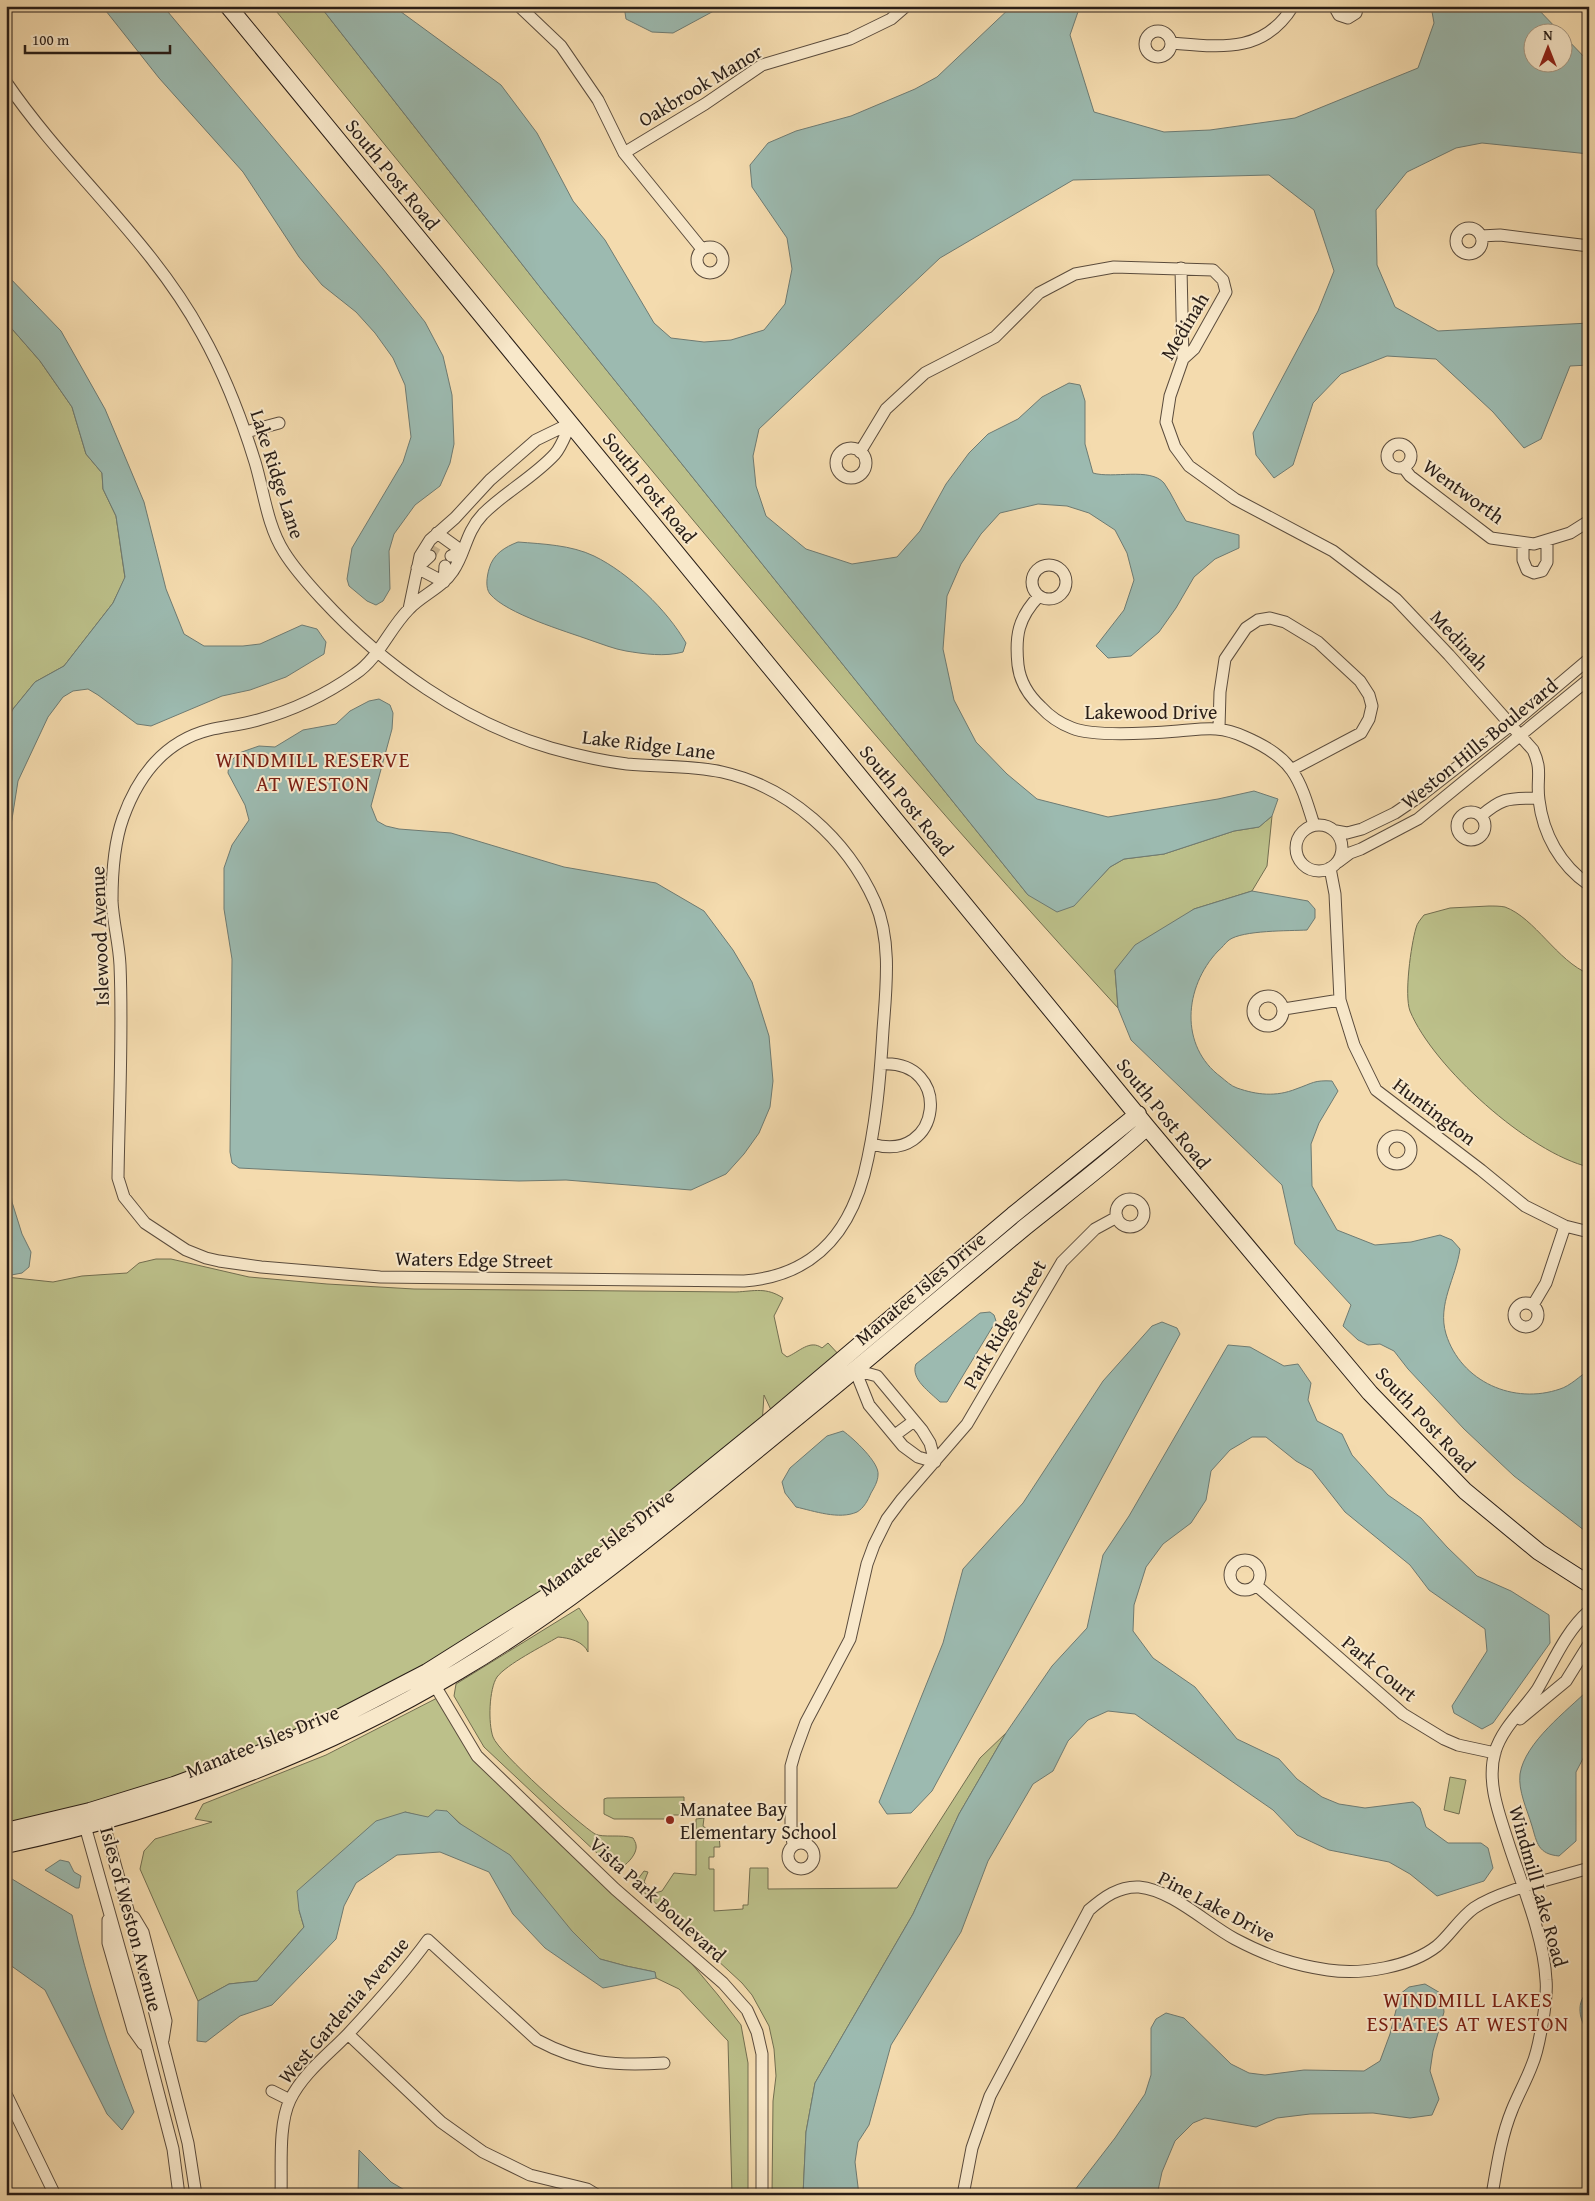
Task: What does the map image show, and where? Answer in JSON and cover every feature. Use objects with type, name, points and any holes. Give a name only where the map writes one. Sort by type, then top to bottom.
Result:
[{"type":"street","name":"South Post Road","points":[[228,6],[1142,1120],[1370,1393],[1465,1491],[1539,1552],[1589,1584]]},
{"type":"street","points":[[519,6],[561,46],[598,100],[624,153],[702,250]]},
{"type":"street","name":"Oakbrook Manor","points":[[624,153],[705,104],[762,65],[850,38],[891,19],[906,6]]},
{"type":"street","points":[[1171,43],[1221,47],[1257,40],[1285,19],[1293,6]]},
{"type":"street","points":[[1334,6],[1339,15],[1348,18],[1356,13],[1358,6]]},
{"type":"street","name":"Lake Ridge Lane","points":[[6,82],[25,110],[135,236],[166,278],[200,330],[224,377],[246,432],[272,528],[284,553],[322,599],[377,653],[438,696],[482,721],[547,747],[591,758],[627,764],[723,772],[755,784],[790,800],[818,822],[840,848],[876,904],[886,952],[879,1098],[872,1144],[859,1194],[845,1224],[820,1253],[791,1272]]},
{"type":"street","points":[[1481,236],[1500,235],[1589,246]]},
{"type":"street","name":"Medinah","points":[[860,452],[886,409],[924,373],[995,337],[1039,293],[1075,274],[1114,267],[1214,270],[1223,280],[1226,292],[1194,349],[1183,359],[1170,396],[1166,422],[1175,447],[1189,466],[1235,500],[1333,551],[1396,599],[1449,655],[1533,750],[1539,763],[1538,798],[1543,822],[1552,845],[1566,865],[1589,885]]},
{"type":"street","points":[[1180,268],[1183,359]]},
{"type":"street","points":[[246,432],[279,422]]},
{"type":"street","points":[[409,609],[420,556],[430,540],[455,518],[490,480],[536,440],[571,423]]},
{"type":"street","points":[[409,609],[444,582],[454,570],[472,528],[483,515],[557,453],[571,423]]},
{"type":"street","name":"Wentworth","points":[[1404,468],[1410,476],[1491,538],[1534,544],[1570,533],[1589,521]]},
{"type":"street","points":[[436,546],[437,533]]},
{"type":"street","points":[[437,533],[462,551]]},
{"type":"street","points":[[1523,543],[1523,560],[1527,570],[1534,573],[1542,571],[1548,562],[1547,540]]},
{"type":"street","points":[[444,582],[448,561],[462,551]]},
{"type":"street","points":[[417,568],[430,556]]},
{"type":"street","points":[[417,568],[444,582]]},
{"type":"street","name":"Lakewood Drive","points":[[1039,596],[1027,608],[1019,627],[1016,646],[1019,674],[1030,697],[1054,720],[1074,729],[1105,733],[1135,734],[1219,728],[1244,736],[1264,746],[1293,769],[1306,798],[1314,824]]},
{"type":"street","name":"Islewood Avenue","points":[[162,1236],[145,1224],[135,1212],[124,1197],[118,1178],[120,963],[112,902],[114,868],[122,820],[137,785],[149,767],[164,752],[185,739],[206,730],[255,721],[313,701],[358,672],[377,653],[409,609]]},
{"type":"street","points":[[1219,728],[1220,692],[1225,659],[1246,628],[1258,620],[1270,618],[1285,622],[1318,642],[1360,681],[1369,695],[1372,706],[1369,719],[1361,733],[1293,769]]},
{"type":"street","name":"Weston Hills Boulevard","points":[[1336,831],[1347,833],[1362,829],[1395,814],[1511,725],[1589,659]]},
{"type":"street","name":"Weston Hills Boulevard","points":[[1334,865],[1350,853],[1362,849],[1418,819],[1589,679]]},
{"type":"street","points":[[1481,816],[1496,802],[1505,799],[1538,798]]},
{"type":"street","points":[[1314,824],[1325,825],[1336,831],[1343,847],[1334,865],[1325,870],[1312,870],[1304,865],[1298,856],[1296,848],[1300,834],[1314,824]]},
{"type":"street","name":"Huntington","points":[[1334,865],[1340,1000],[1354,1045],[1376,1090],[1524,1206],[1566,1226],[1589,1232]]},
{"type":"street","points":[[1284,1010],[1340,1000]]},
{"type":"street","points":[[872,1144],[891,1147],[910,1142],[924,1128],[931,1110],[929,1091],[918,1074],[901,1065],[881,1064]]},
{"type":"street","name":"Manatee Isles Drive","points":[[664,1517],[842,1358],[1013,1215],[1142,1120]]},
{"type":"street","name":"Manatee Isles Drive","points":[[6,1831],[88,1818],[103,1821],[167,1803],[268,1765],[327,1740],[430,1679],[608,1552],[664,1517],[855,1370],[1142,1120]]},
{"type":"street","points":[[1404,1138],[1416,1120]]},
{"type":"street","name":"Park Ridge Street","points":[[793,1845],[791,1827],[792,1766],[800,1738],[850,1639],[867,1564],[874,1545],[887,1520],[902,1499],[967,1424],[1062,1262],[1095,1230],[1117,1217]]},
{"type":"street","points":[[1533,1305],[1546,1283],[1566,1226]]},
{"type":"street","name":"Waters Edge Street","points":[[162,1236],[186,1250],[206,1258],[261,1267],[380,1277],[744,1281],[767,1279],[791,1272]]},
{"type":"street","points":[[842,1358],[855,1370],[869,1405],[895,1435],[918,1457],[935,1462]]},
{"type":"street","points":[[855,1370],[877,1376],[930,1443],[935,1462]]},
{"type":"street","points":[[895,1435],[914,1421]]},
{"type":"street","name":"Park Court","points":[[1256,1585],[1403,1714],[1444,1739],[1458,1745],[1495,1753]]},
{"type":"street","name":"Windmill Lake Road","points":[[1492,2195],[1501,2142],[1512,2110],[1533,2063],[1542,2021],[1547,1980],[1538,1937],[1497,1808],[1492,1780],[1495,1753],[1505,1732],[1537,1689],[1546,1670],[1584,1615]]},
{"type":"street","name":"Windmill Lake Road","points":[[1505,1732],[1566,1681],[1589,1644]]},
{"type":"street","name":"Manatee Isles Drive","points":[[6,1845],[88,1818],[266,1751],[430,1679]]},
{"type":"street","name":"Vista Park Boulevard","points":[[430,1679],[477,1756],[615,1889],[723,1983],[747,2010],[757,2032],[762,2054],[762,2195]]},
{"type":"street","name":"Isles of Weston Avenue","points":[[88,1818],[108,1905],[173,2149],[179,2195]]},
{"type":"street","name":"Isles of Weston Avenue","points":[[103,1821],[135,1936],[157,2002],[162,2044],[188,2143],[196,2195]]},
{"type":"street","name":"Pine Lake Drive","points":[[963,2195],[972,2148],[990,2096],[1089,1910],[1104,1897],[1125,1888],[1140,1887],[1171,1899],[1235,1939],[1281,1960],[1324,1969],[1371,1969],[1413,1961],[1438,1945],[1474,1908],[1523,1888],[1589,1868]]},
{"type":"street","points":[[126,1902],[144,1932],[157,2002],[136,2007]]},
{"type":"street","points":[[108,1905],[108,1943],[133,2030],[147,2050]]},
{"type":"street","points":[[117,1940],[135,1936]]},
{"type":"street","name":"West Gardenia Avenue","points":[[281,2195],[284,2125],[290,2100],[309,2074],[348,2034],[428,1940],[537,2040],[582,2060],[630,2065],[664,2063]]},
{"type":"street","points":[[348,2034],[441,2122],[483,2152],[530,2174],[587,2189],[597,2195]]},
{"type":"street","points":[[272,2092],[290,2100]]},
{"type":"street","points":[[6,2094],[54,2195]]},
{"type":"green space","points":[[272,6],[320,6],[543,291],[1028,895],[1094,884],[1110,867],[1124,859],[1164,854],[1234,831],[1259,827],[1272,816],[1267,866],[1252,891],[1194,909],[1115,970],[1118,1008],[1008,886],[793,639],[583,387]]},
{"type":"green space","points":[[6,322],[40,361],[72,407],[86,454],[102,473],[103,489],[116,516],[125,578],[113,603],[64,666],[35,682],[13,709],[6,724]]},
{"type":"green space","points":[[1505,907],[1516,913],[1526,920],[1567,960],[1589,974],[1589,1167],[1565,1159],[1539,1145],[1486,1105],[1439,1057],[1422,1033],[1410,1011],[1408,994],[1410,958],[1414,936],[1420,920],[1424,915],[1450,908]]},
{"type":"green space","points":[[156,1259],[171,1259],[249,1277],[414,1289],[766,1291],[783,1298],[774,1316],[782,1353],[787,1357],[805,1347],[813,1345],[822,1348],[828,1343],[842,1358],[771,1410],[764,1395],[762,1425],[649,1519],[427,1672],[266,1751],[6,1831],[6,1277],[53,1282],[82,1276],[127,1273],[139,1263]]},
{"type":"green space","points":[[579,1608],[588,1622],[588,1652],[583,1645],[571,1639],[558,1637],[502,1672],[494,1682],[492,1689],[490,1706],[491,1731],[498,1745],[509,1757],[586,1828],[598,1835],[633,1838],[636,1844],[635,1853],[626,1864],[615,1870],[484,1747],[454,1696],[456,1684]]},
{"type":"green space","points":[[441,1696],[477,1756],[666,1933],[741,2025],[748,2063],[748,2195],[732,2195],[728,2041],[679,1989],[656,1978],[655,1972],[600,1959],[447,1811],[428,1818],[405,1812],[299,1910],[304,1927],[257,1981],[229,1984],[198,2001],[140,1869],[144,1851],[155,1839],[212,1822],[195,1819],[203,1804],[326,1755]]},
{"type":"green space","points":[[1006,1733],[959,1814],[913,1914],[815,2083],[806,2132],[803,2195],[772,2195],[773,2101],[776,2076],[774,2049],[769,2026],[752,1995],[742,1983],[637,1886],[638,1879],[644,1871],[648,1872],[644,1882],[655,1893],[662,1891],[674,1873],[696,1875],[696,1819],[704,1818],[703,1826],[715,1835],[719,1835],[720,1847],[714,1847],[714,1857],[709,1857],[709,1869],[714,1869],[714,1911],[743,1909],[743,1905],[748,1905],[750,1868],[768,1868],[768,1889],[897,1888],[980,1758]]},
{"type":"green space","points":[[1450,1777],[1466,1780],[1459,1814],[1444,1810]]},
{"type":"green space","points":[[684,1797],[684,1815],[674,1815],[666,1819],[614,1819],[604,1814],[604,1799],[607,1798]]},
{"type":"water","points":[[102,6],[163,6],[383,269],[425,322],[443,356],[452,395],[454,444],[450,463],[440,486],[415,505],[394,534],[389,551],[390,589],[383,601],[376,605],[367,601],[349,586],[347,579],[352,548],[403,462],[411,437],[405,385],[393,358],[375,333],[356,312],[322,285],[299,257],[243,172],[159,78]]},
{"type":"water","points":[[320,6],[393,6],[501,85],[537,133],[573,201],[605,240],[654,323],[671,338],[704,342],[731,340],[764,330],[785,304],[792,269],[787,238],[752,187],[750,165],[768,143],[796,131],[851,116],[915,89],[937,77],[1012,6],[1080,6],[1070,35],[1094,112],[1164,132],[1210,130],[1295,118],[1418,68],[1434,23],[1431,6],[1535,6],[1550,22],[1522,22],[1522,72],[1572,72],[1572,44],[1589,62],[1589,154],[1482,143],[1456,148],[1407,172],[1376,210],[1377,265],[1395,307],[1438,331],[1589,323],[1589,365],[1570,366],[1541,439],[1524,448],[1493,412],[1436,359],[1387,356],[1341,374],[1313,403],[1293,465],[1274,478],[1256,455],[1253,433],[1318,311],[1334,271],[1314,210],[1269,175],[1073,180],[940,258],[759,429],[753,456],[756,486],[766,516],[806,549],[852,564],[897,557],[920,531],[946,484],[969,453],[988,434],[1018,419],[1042,397],[1069,383],[1080,385],[1085,401],[1085,444],[1093,473],[1111,475],[1141,474],[1158,478],[1167,487],[1186,521],[1239,535],[1239,548],[1215,559],[1194,577],[1159,632],[1131,656],[1108,658],[1096,646],[1124,610],[1134,580],[1127,553],[1115,530],[1089,513],[1067,506],[1038,504],[1000,513],[981,534],[961,564],[947,596],[943,649],[954,700],[976,742],[1007,774],[1037,799],[1108,817],[1218,799],[1254,791],[1278,799],[1272,816],[1259,827],[1234,831],[1164,854],[1124,859],[1110,867],[1074,906],[1057,912],[1028,895],[543,291]]},
{"type":"water","points":[[624,6],[723,6],[673,33],[652,32],[626,19]]},
{"type":"water","points":[[6,274],[61,331],[105,409],[144,502],[166,589],[184,634],[204,646],[243,646],[260,644],[302,625],[317,629],[326,642],[324,654],[286,677],[250,690],[222,696],[151,726],[137,724],[88,689],[73,691],[63,697],[48,717],[18,781],[6,857],[6,724],[13,709],[35,682],[64,666],[113,603],[125,577],[116,516],[103,489],[102,473],[86,454],[72,407],[40,361],[6,322]]},
{"type":"water","points":[[518,542],[576,549],[607,563],[633,582],[658,605],[686,643],[683,652],[654,654],[617,649],[537,621],[498,601],[487,589],[489,569],[493,559],[500,552]]},
{"type":"water","points":[[379,699],[390,705],[393,713],[392,729],[371,806],[377,821],[386,826],[399,829],[451,833],[564,867],[656,883],[704,911],[733,950],[752,982],[769,1036],[773,1081],[770,1107],[759,1133],[726,1174],[691,1190],[566,1180],[519,1181],[435,1178],[239,1168],[232,1163],[230,1152],[232,959],[224,909],[224,868],[232,845],[249,820],[245,805],[228,773],[229,763],[239,753],[259,746],[275,747],[303,730],[336,724],[350,711],[369,701]]},
{"type":"water","points":[[1252,891],[1308,901],[1315,909],[1315,918],[1307,930],[1245,934],[1229,940],[1218,951],[1207,965],[1198,982],[1193,999],[1191,1016],[1193,1033],[1198,1049],[1207,1064],[1227,1082],[1235,1087],[1252,1092],[1274,1094],[1289,1092],[1317,1082],[1332,1081],[1338,1091],[1319,1123],[1311,1144],[1312,1186],[1337,1230],[1375,1245],[1411,1242],[1440,1235],[1452,1240],[1460,1249],[1445,1302],[1444,1323],[1453,1351],[1477,1377],[1491,1386],[1508,1391],[1525,1394],[1543,1393],[1564,1388],[1589,1370],[1589,1534],[1514,1476],[1464,1429],[1408,1369],[1394,1351],[1380,1344],[1368,1345],[1358,1340],[1343,1326],[1351,1305],[1295,1244],[1282,1185],[1131,1040],[1118,1008],[1115,970],[1135,945],[1194,909]]},
{"type":"water","points":[[6,916],[11,956],[9,1177],[12,1202],[22,1234],[31,1252],[29,1267],[22,1273],[6,1276]]},
{"type":"water","points":[[990,1312],[994,1315],[996,1321],[947,1402],[940,1402],[918,1380],[915,1370],[916,1364],[980,1313]]},
{"type":"water","points":[[1162,1322],[1177,1328],[1180,1334],[932,1791],[911,1813],[887,1814],[879,1802],[943,1643],[963,1569],[1023,1503],[1103,1381],[1152,1326]]},
{"type":"water","points":[[1228,1345],[1250,1347],[1284,1366],[1298,1364],[1311,1383],[1308,1400],[1317,1421],[1342,1434],[1352,1455],[1388,1495],[1421,1518],[1477,1576],[1511,1591],[1549,1615],[1550,1643],[1493,1723],[1482,1729],[1454,1713],[1452,1706],[1487,1651],[1485,1629],[1429,1590],[1410,1565],[1345,1512],[1312,1470],[1296,1461],[1266,1437],[1252,1437],[1230,1450],[1211,1471],[1206,1500],[1191,1523],[1163,1544],[1146,1567],[1134,1605],[1133,1631],[1153,1658],[1195,1687],[1237,1739],[1279,1759],[1297,1779],[1322,1797],[1339,1804],[1365,1808],[1413,1802],[1420,1808],[1426,1827],[1448,1843],[1481,1843],[1488,1848],[1493,1868],[1484,1881],[1437,1896],[1410,1874],[1389,1862],[1329,1850],[1297,1835],[1273,1810],[1135,1714],[1108,1711],[1088,1720],[1068,1741],[1053,1771],[1033,1784],[988,1861],[961,1932],[891,2045],[869,2125],[858,2142],[855,2162],[859,2195],[803,2195],[806,2132],[815,2083],[913,1914],[959,1814],[1006,1733],[1052,1666],[1087,1628],[1103,1555],[1129,1516]]},
{"type":"water","points":[[843,1431],[865,1451],[875,1464],[877,1470],[877,1482],[866,1504],[857,1512],[842,1515],[826,1514],[796,1507],[785,1493],[782,1482],[790,1468],[827,1436]]},
{"type":"water","points":[[1589,1689],[1589,1747],[1576,1772],[1576,1841],[1559,1856],[1552,1855],[1543,1850],[1537,1842],[1522,1793],[1520,1774],[1523,1762],[1538,1739]]},
{"type":"water","points":[[436,1810],[447,1811],[459,1823],[510,1855],[572,1931],[600,1959],[655,1972],[656,1978],[603,1988],[545,1948],[513,1914],[489,1872],[440,1852],[397,1855],[356,1883],[344,1906],[336,1939],[272,2005],[240,2016],[206,2042],[197,2041],[198,2001],[229,1984],[257,1981],[304,1927],[299,1910],[297,1891],[376,1821],[405,1812],[428,1817]]},
{"type":"water","points":[[60,1860],[69,1862],[74,1872],[81,1876],[79,1888],[45,1870]]},
{"type":"water","points":[[12,1879],[72,1915],[99,2015],[134,2112],[122,2130],[107,2114],[45,1990],[6,1962],[6,1880]]},
{"type":"water","points":[[1425,1984],[1442,1994],[1444,2012],[1433,2051],[1430,2071],[1439,2099],[1432,2115],[1410,2118],[1373,2113],[1310,2114],[1277,2118],[1256,2127],[1205,2118],[1193,2123],[1175,2141],[1162,2172],[1157,2195],[1071,2195],[1115,2138],[1145,2094],[1151,2075],[1151,2028],[1156,2019],[1166,2013],[1184,2018],[1231,2064],[1249,2073],[1265,2075],[1304,2070],[1364,2071],[1380,2061],[1390,2034],[1400,1994],[1409,1987]]},
{"type":"water","points":[[1589,1991],[1589,2033],[1581,2017],[1580,2006]]},
{"type":"water","points":[[359,2150],[391,2182],[413,2195],[358,2195]]},
{"type":"tunnel","points":[[430,556],[436,546]]},
{"type":"place","name":"Manatee Bay Elementary School","points":[[670,1820]]},
{"type":"district","name":"WINDMILL RESERVE AT WESTON","points":[[313,771]]},
{"type":"district","name":"WINDMILL LAKES ESTATES AT WESTON","points":[[1468,2011]]}]
